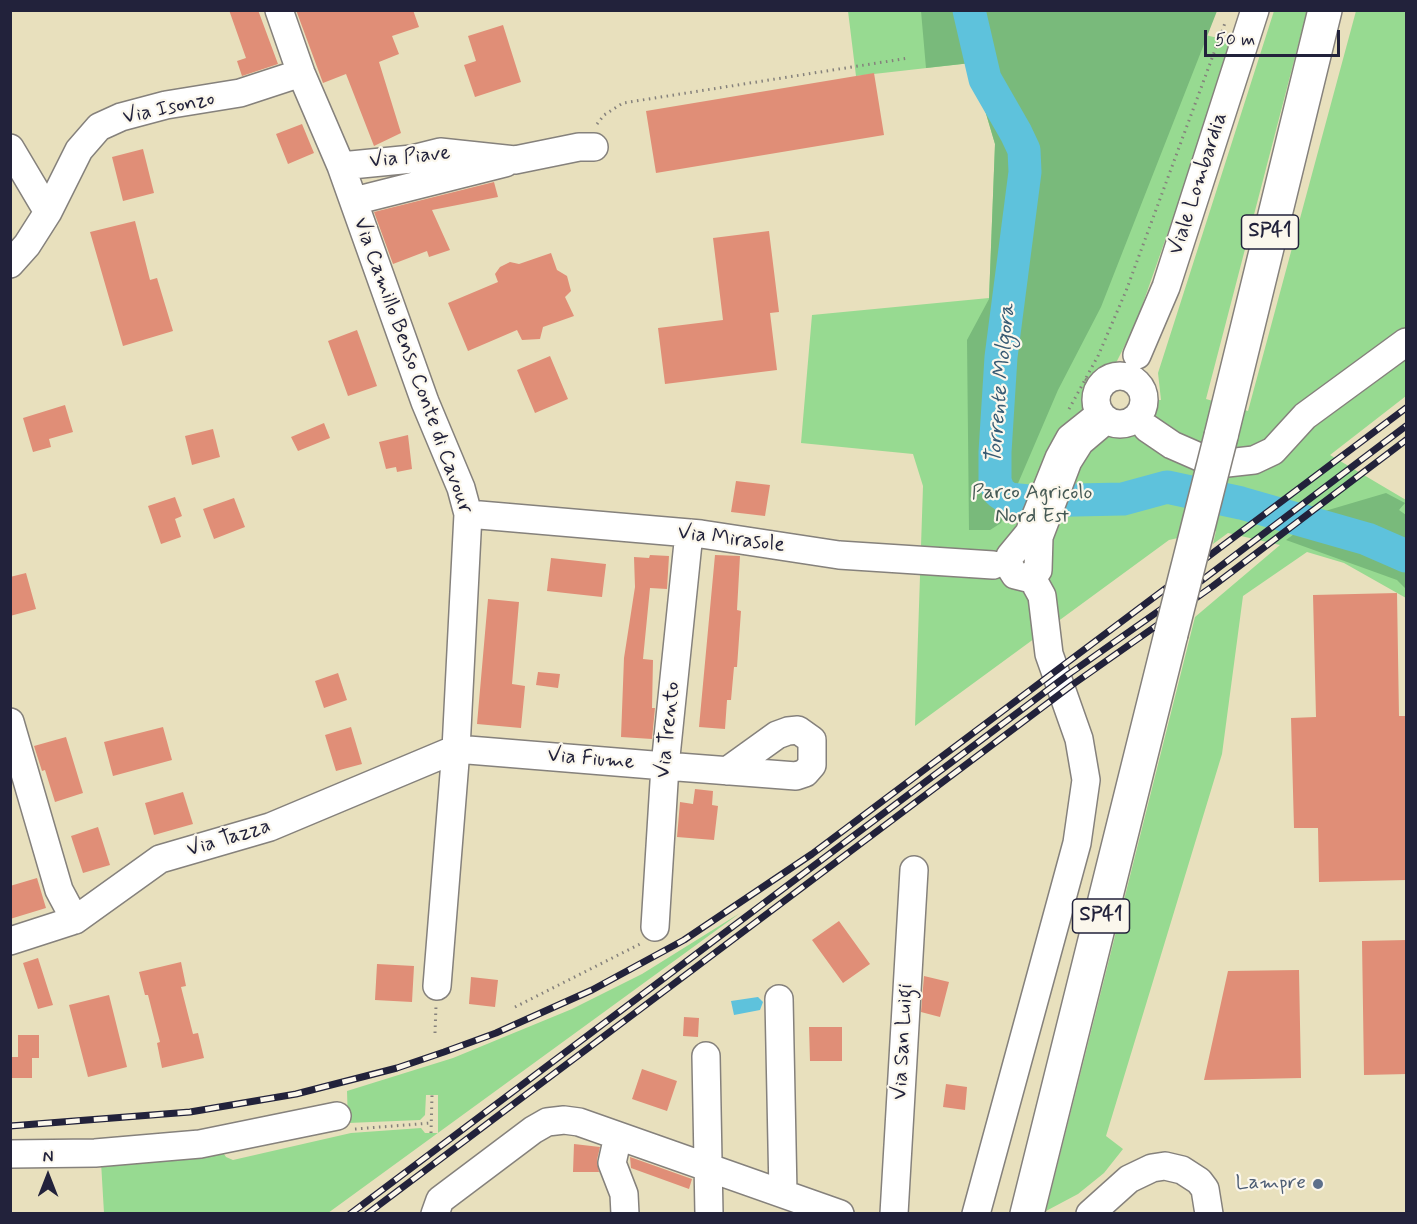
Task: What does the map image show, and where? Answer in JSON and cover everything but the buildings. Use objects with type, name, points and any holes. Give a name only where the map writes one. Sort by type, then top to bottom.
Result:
[{"type":"main road","name":"SP41","points":[[1029,1206],[1326,17]]},
{"type":"street","name":"Via Camillo Benso Conte di Cavour","points":[[279,10],[301,73],[341,166],[425,402],[461,488],[468,514],[456,749],[437,986]]},
{"type":"street","name":"Viale Lombardia","points":[[1118,402],[1166,287],[1255,10]]},
{"type":"street","name":"Via Isonzo","points":[[10,264],[27,245],[48,212],[79,150],[99,127],[121,117],[166,105],[240,93],[301,73]]},
{"type":"street","name":"Via Piave","points":[[354,201],[515,160],[586,147]]},
{"type":"street","points":[[10,148],[48,212]]},
{"type":"street","name":"Via Piave","points":[[341,166],[412,159],[440,152],[515,160]]},
{"type":"street","points":[[976,1214],[1077,843],[1086,780],[1078,739],[1049,654],[1042,596],[1012,569],[1034,536],[1071,438],[1118,402],[1172,445],[1204,459],[1227,463],[1254,460],[1272,451],[1305,416],[1407,342]]},
{"type":"street","name":"Via Mirasole","points":[[468,514],[689,533],[839,555],[1012,569]]},
{"type":"street","name":"Via Trento","points":[[655,927],[664,766],[689,533]]},
{"type":"street","points":[[10,722],[59,890],[75,920]]},
{"type":"street","name":"Via Fiume","points":[[456,749],[727,771]]},
{"type":"street","name":"Via Tazza","points":[[10,941],[75,920],[160,859],[270,827],[456,749]]},
{"type":"street","name":"Via San Luigi","points":[[894,1214],[914,870]]},
{"type":"street","points":[[779,999],[783,1193]]},
{"type":"street","points":[[706,1056],[710,1214]]},
{"type":"street","points":[[10,1154],[94,1153],[200,1144],[337,1116]]},
{"type":"street","points":[[438,1207],[533,1130],[547,1122],[564,1120],[579,1122],[840,1214]]},
{"type":"street","points":[[618,1136],[612,1163],[624,1194],[625,1214]]},
{"type":"street","points":[[1090,1214],[1130,1179],[1152,1168],[1165,1166],[1182,1170],[1199,1181],[1205,1188],[1209,1214]]},
{"type":"path","points":[[1128,10],[1134,10]]},
{"type":"path","points":[[1065,416],[1118,402],[1126,291],[1226,22]]},
{"type":"path","points":[[586,147],[604,115],[622,103],[909,58]]},
{"type":"path","points":[[514,1007],[634,948],[654,936],[655,927]]},
{"type":"path","points":[[431,1133],[432,1095]]},
{"type":"green space","name":"Parco Agricolo Nord Est","points":[[848,11],[1103,11],[1235,42],[1136,323],[1116,363],[1094,396],[1093,406],[1109,428],[1123,430],[1136,428],[1150,420],[1153,400],[1161,400],[1158,373],[1274,11],[1307,11],[1206,399],[1248,411],[1356,11],[1406,11],[1406,396],[1330,455],[1406,500],[1406,598],[1344,563],[1307,552],[1243,596],[1222,754],[1106,1136],[1123,1149],[1104,1173],[1078,1194],[1046,1211],[1195,617],[1280,545],[1228,533],[1213,544],[1216,531],[1214,530],[1169,540],[915,726],[923,486],[913,454],[801,443],[812,315],[989,298],[995,144],[971,63],[856,76]]},
{"type":"green space","points":[[921,11],[1217,11],[1101,307],[1058,390],[1001,523],[990,530],[969,530],[967,340],[989,299],[995,144],[971,63],[926,68]]},
{"type":"green space","points":[[1386,493],[1405,503],[1399,510],[1406,515],[1406,589],[1397,580],[1286,540],[1325,511]]},
{"type":"green space","points":[[740,913],[438,1133],[438,1095],[426,1095],[425,1115],[420,1120],[348,1123],[347,1091],[453,1058],[572,1009],[642,974]]},
{"type":"green space","points":[[421,1128],[425,1133],[438,1133],[328,1213],[104,1213],[101,1162],[220,1148],[226,1157],[233,1160],[351,1133]]},
{"type":"water","points":[[758,997],[763,1002],[760,1010],[734,1015],[731,1001]]},
{"type":"waterway","name":"Torrente Molgora","points":[[969,10],[985,79],[1024,150],[1025,172],[1001,357],[995,452],[995,481],[999,492],[1009,499],[1028,501],[1123,499],[1167,487],[1241,503],[1367,539],[1406,556]]},
{"type":"railway","points":[[10,1126],[190,1112],[296,1094],[397,1068],[444,1052],[496,1033],[592,990],[684,940],[812,854],[1406,408]]},
{"type":"railway","points":[[350,1214],[1069,674],[1197,584],[1406,426]]},
{"type":"railway","points":[[367,1214],[1072,685],[1213,586],[1406,440]]},
{"type":"place","name":"Lampre","points":[[1318,1184]]}]
